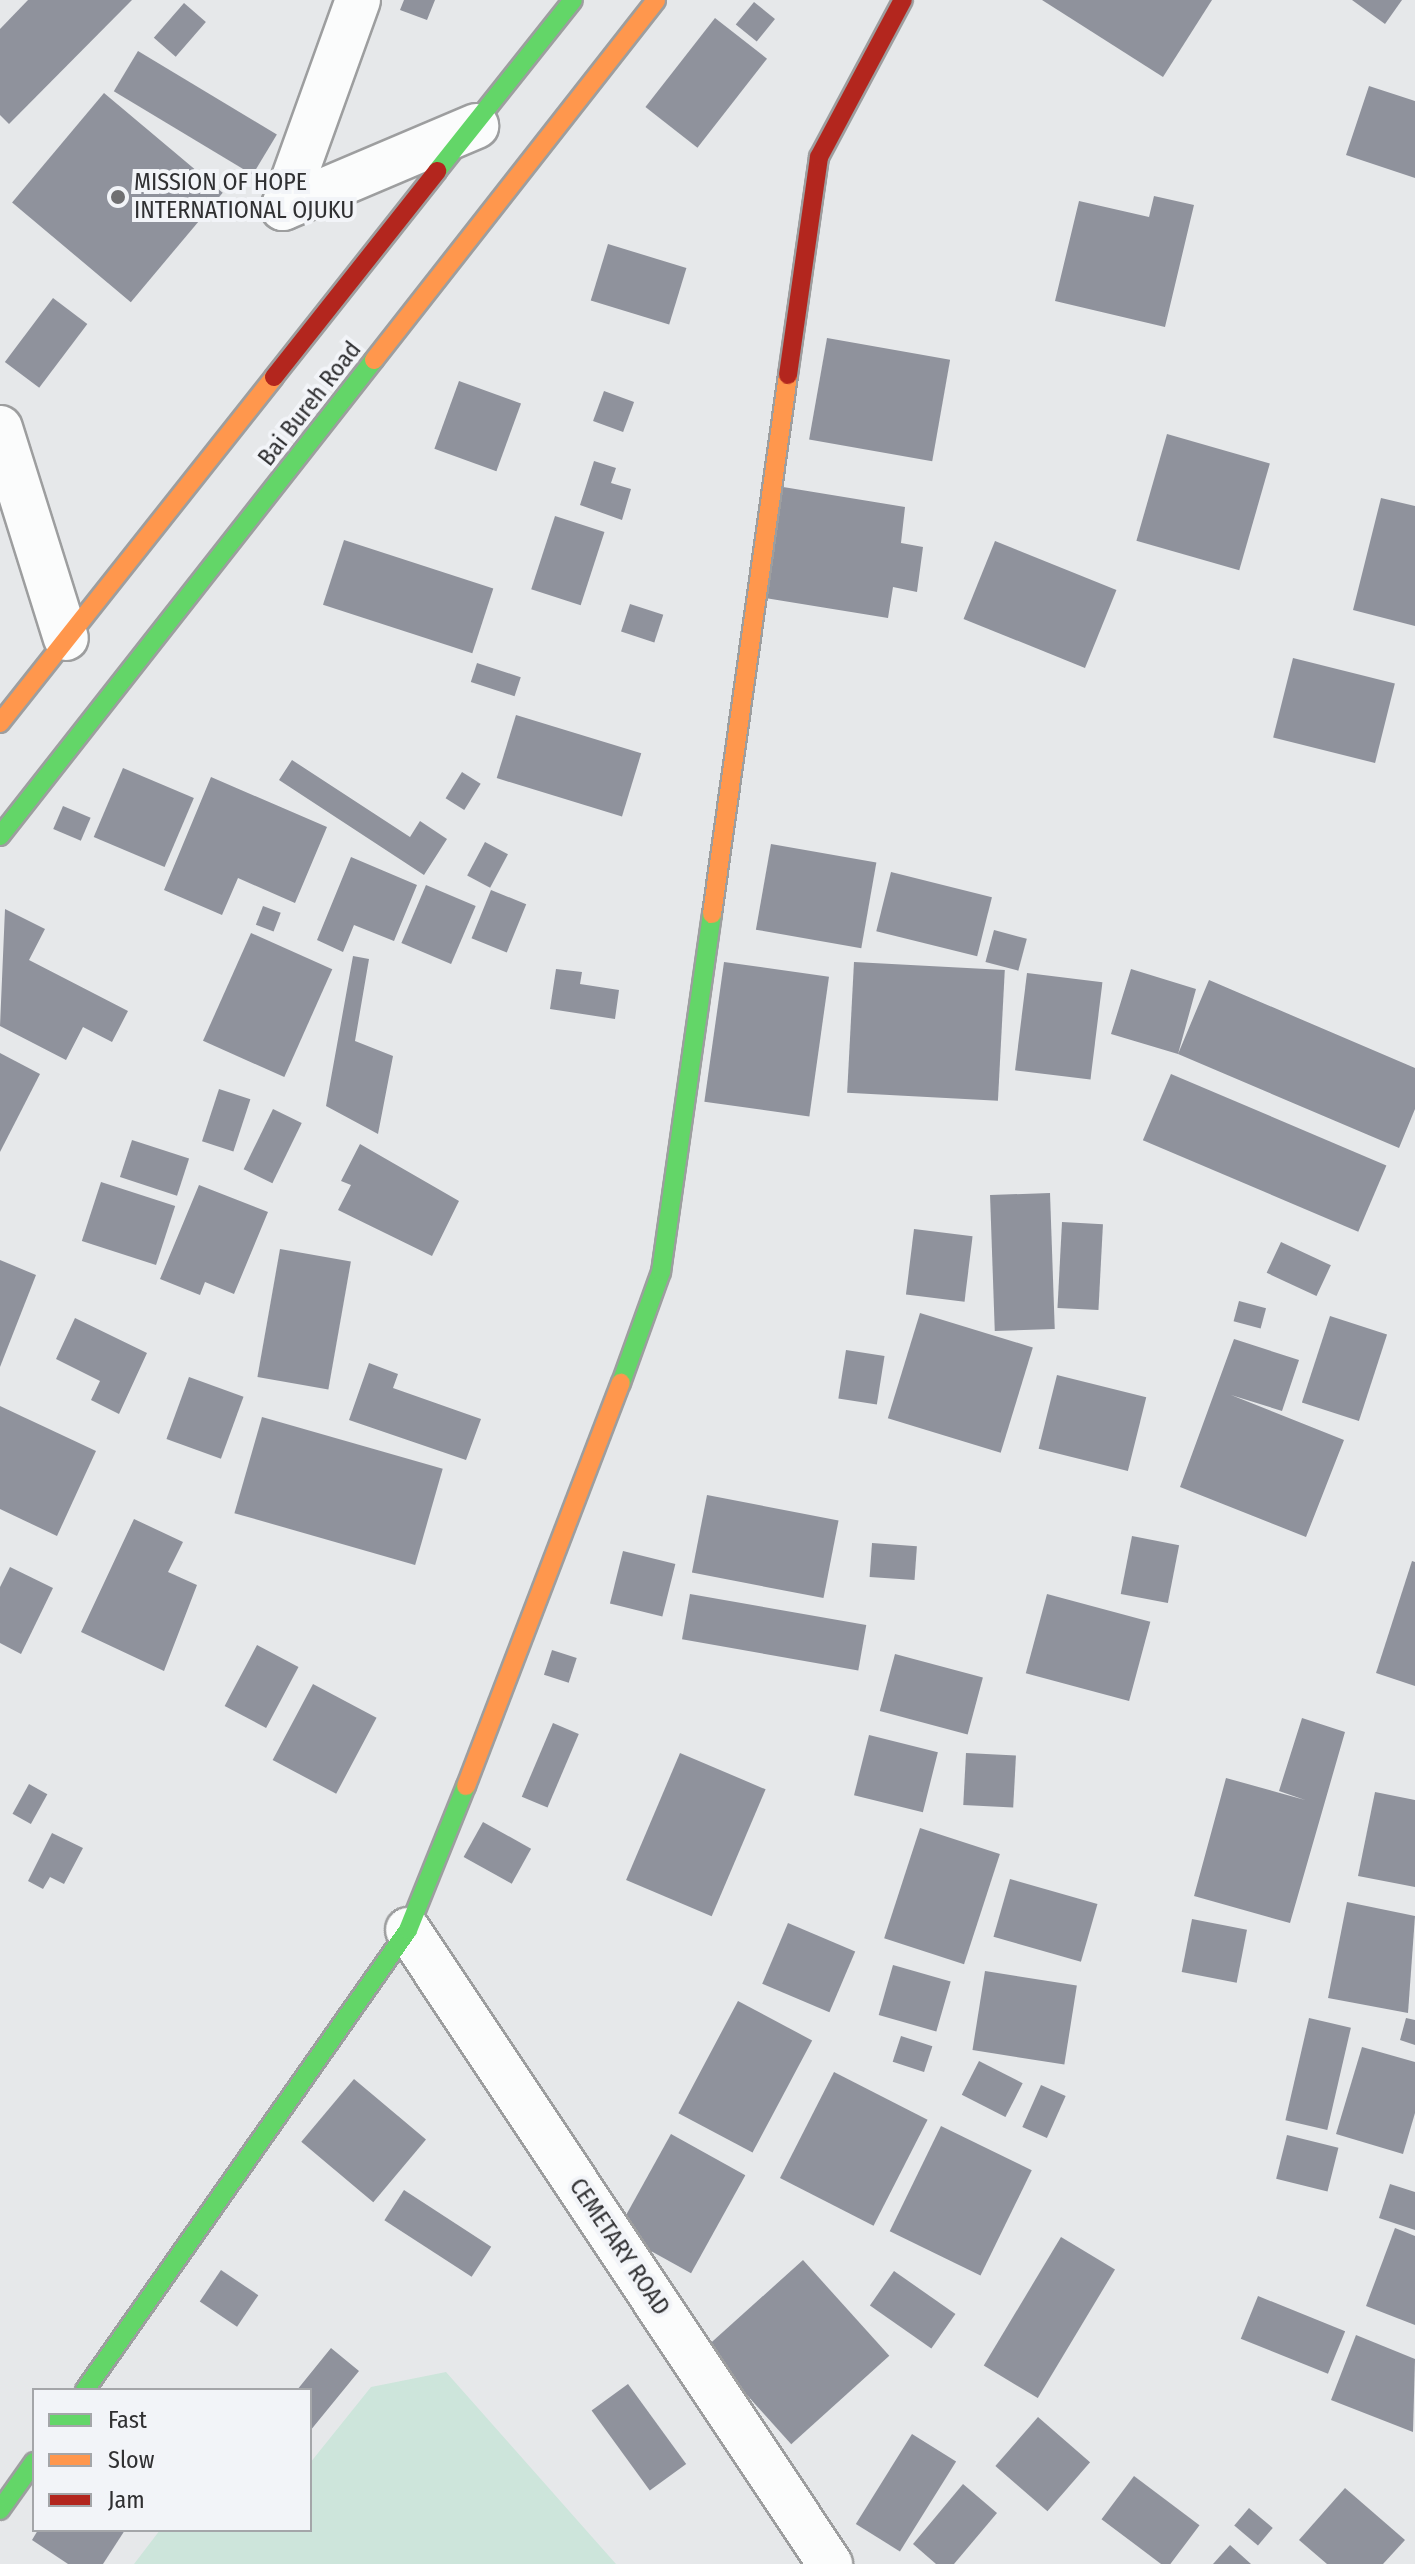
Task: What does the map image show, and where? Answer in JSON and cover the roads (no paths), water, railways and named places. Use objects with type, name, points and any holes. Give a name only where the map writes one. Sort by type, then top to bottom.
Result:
[{"type":"main road","name":"Bai Bureh Road","points":[[0,723],[573,0]]},
{"type":"main road","name":"Bai Bureh Road","points":[[0,836],[656,0]]},
{"type":"main road","points":[[86,2388],[408,1930],[546,1589],[661,1272],[819,157],[903,0]]},
{"type":"main road","points":[[0,2510],[32,2465]]},
{"type":"street","points":[[358,0],[283,208],[476,126]]},
{"type":"street","points":[[0,428],[66,638]]},
{"type":"street","name":"CEMETARY ROAD","points":[[408,1930],[830,2564]]},
{"type":"place","name":"MISSION OF HOPE INTERNATIONAL OJUKU","points":[[118,197]]}]
